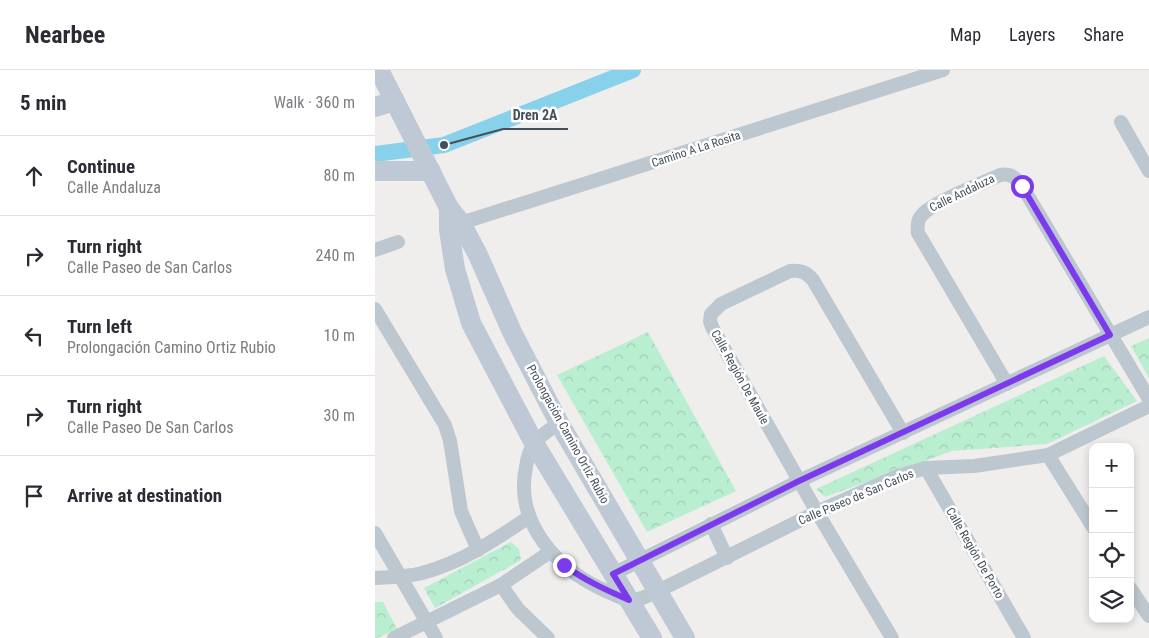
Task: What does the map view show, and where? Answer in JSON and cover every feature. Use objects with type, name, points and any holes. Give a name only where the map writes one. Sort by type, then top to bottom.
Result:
[{"type":"street","points":[[379,70],[427,162],[453,220],[455,269],[471,323],[534,443],[652,638]]},
{"type":"street","name":"Camino A La Rosita","points":[[453,220],[943,70]]},
{"type":"street","points":[[375,107],[399,108]]},
{"type":"street","points":[[1121,122],[1149,171]]},
{"type":"street","points":[[375,171],[427,162]]},
{"type":"street","name":"Calle Andaluza","points":[[1007,384],[918,233],[917,226],[919,219],[929,208],[1000,175],[1011,176],[1022,186],[1149,399]]},
{"type":"street","name":"Prolongación Camino Ortiz Rubio","points":[[453,220],[478,255],[512,332],[559,423],[685,638]]},
{"type":"street","points":[[375,250],[398,242]]},
{"type":"street","name":"Calle Región De Maule","points":[[817,512],[716,335],[710,321],[711,314],[721,304],[790,270],[803,272],[813,280],[903,433]]},
{"type":"street","points":[[375,309],[445,425],[450,440],[461,511],[478,550]]},
{"type":"street","points":[[613,574],[799,481],[1149,317]]},
{"type":"street","name":"Calle Paseo de San Carlos","points":[[629,600],[645,597],[658,591],[817,512],[897,476],[926,468],[974,466],[1048,455],[1149,406]]},
{"type":"street","points":[[559,423],[534,443],[527,459],[524,493],[529,517],[550,552],[580,577],[629,600]]},
{"type":"street","points":[[1048,455],[1089,521]]},
{"type":"street","name":"Calle Región De Porto","points":[[926,468],[1024,638]]},
{"type":"street","points":[[817,512],[892,638]]},
{"type":"street","points":[[375,578],[401,577],[436,568],[478,550],[529,517]]},
{"type":"street","points":[[711,524],[727,558]]},
{"type":"street","points":[[375,533],[436,638]]},
{"type":"street","points":[[394,638],[501,585],[550,552]]},
{"type":"street","points":[[501,585],[518,609],[548,638]]},
{"type":"street","points":[[1134,594],[1149,616]]},
{"type":"green space","points":[[648,332],[736,491],[647,532],[557,375]]},
{"type":"green space","points":[[1149,338],[1149,378],[1131,346]]},
{"type":"green space","points":[[1104,356],[1137,401],[1047,444],[952,451],[825,497],[816,489]]},
{"type":"green space","points":[[511,542],[519,549],[521,560],[435,608],[424,588]]},
{"type":"green space","points":[[375,602],[383,602],[397,629],[377,638],[375,638]]},
{"type":"waterway","points":[[375,154],[444,145],[633,70]]},
{"type":"place","name":"Dren 2A","points":[[444,145]]},
{"type":"route","points":[[564,565],[598,587],[629,600],[613,574],[640,559],[799,481],[1110,335],[1022,186]]}]
